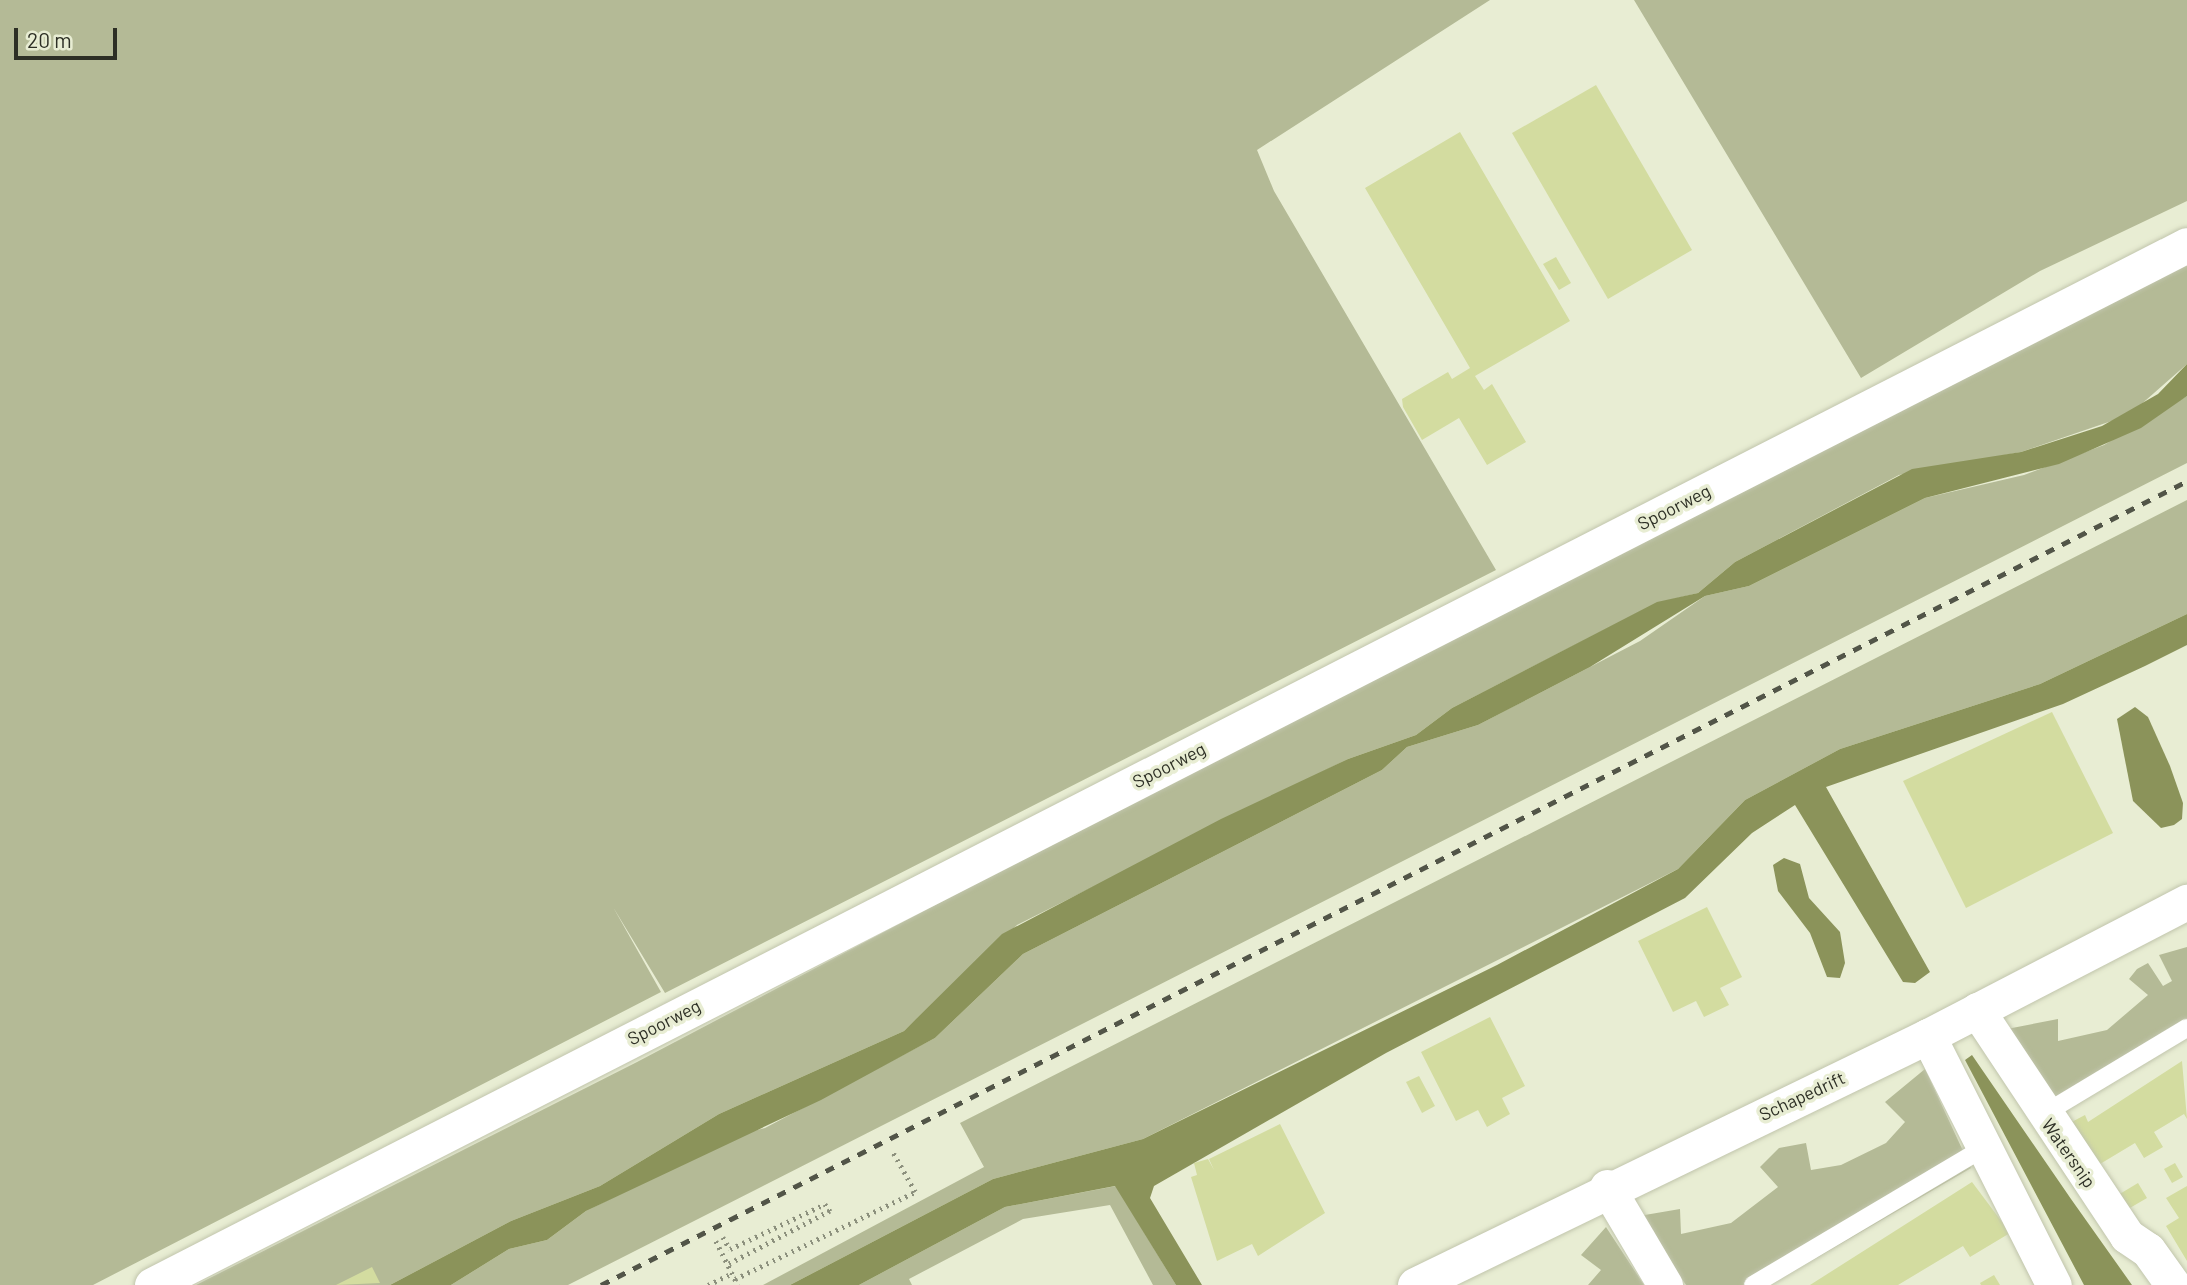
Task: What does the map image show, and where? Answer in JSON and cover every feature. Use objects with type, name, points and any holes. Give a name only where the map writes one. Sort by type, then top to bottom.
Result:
[{"type":"street","name":"Spoorweg","points":[[152,1285],[2187,245]]},
{"type":"street","name":"Schapedrift","points":[[1415,1285],[1607,1187],[1928,1037],[2187,902]]},
{"type":"street","name":"Watersnip","points":[[1977,1010],[2042,1115],[2127,1236],[2148,1250],[2173,1285]]},
{"type":"street","points":[[1928,1037],[2054,1285]]},
{"type":"street","points":[[1607,1187],[1665,1285]]},
{"type":"lane","points":[[2042,1115],[2187,1028]]},
{"type":"lane","points":[[1753,1285],[1984,1147]]},
{"type":"path","points":[[708,1285],[734,1276],[915,1192],[892,1151]]},
{"type":"path","points":[[723,1237],[730,1249],[825,1204],[830,1211],[729,1264]]},
{"type":"path","points":[[716,1241],[738,1285]]},
{"type":"shaded area","points":[[0,0],[1490,0],[1257,150],[1274,191],[1496,570],[665,993],[613,907],[661,992],[93,1285],[0,1285]]},
{"type":"shaded area","points":[[1634,0],[2187,0],[2187,201],[2040,271],[1861,378]]},
{"type":"shaded area","points":[[2187,246],[2187,364],[2129,415],[2021,452],[1899,475],[1735,562],[1698,593],[1657,603],[1452,708],[1416,735],[1348,759],[1017,925],[904,1031],[719,1114],[600,1186],[511,1221],[390,1285],[196,1285],[637,1062]]},
{"type":"shaded area","points":[[2187,364],[2187,396],[2141,428],[2059,464],[1925,498],[1749,586],[1705,596],[1590,667],[1478,725],[1407,747],[1382,770],[1023,954],[935,1038],[821,1100],[586,1211],[547,1240],[509,1249],[451,1285],[390,1285],[511,1221],[600,1186],[719,1114],[904,1031],[1002,934],[1221,819],[1348,759],[1416,735],[1452,708],[1657,602],[1698,593],[1735,562],[1912,469],[2021,452],[2102,426],[2158,394]]},
{"type":"shaded area","points":[[2187,396],[2187,463],[568,1285],[451,1285],[509,1249],[547,1240],[586,1211],[737,1135],[765,1128],[935,1038],[1023,954],[1382,770],[1407,747],[1478,725],[1640,641],[1705,596],[1749,586],[1925,498],[2024,475],[2104,445]]},
{"type":"shaded area","points":[[2187,500],[2187,614],[2040,684],[1840,749],[1745,800],[1678,869],[1143,1139],[993,1179],[790,1285],[763,1285],[984,1167],[960,1123]]},
{"type":"shaded area","points":[[2187,614],[2187,645],[2145,666],[2063,704],[1826,787],[1930,972],[1915,983],[1903,982],[1795,805],[1752,833],[1685,898],[1386,1053],[1154,1186],[1150,1198],[1202,1285],[1176,1285],[1115,1186],[1005,1207],[859,1285],[790,1285],[993,1179],[1143,1139],[1497,965],[1678,869],[1745,800],[1840,749],[2040,684]]},
{"type":"shaded area","points":[[2135,707],[2148,717],[2183,803],[2182,819],[2174,825],[2161,828],[2133,801],[2117,719]]},
{"type":"shaded area","points":[[1784,858],[1800,864],[1809,898],[1840,932],[1845,963],[1840,978],[1827,977],[1810,933],[1778,891],[1773,865]]},
{"type":"shaded area","points":[[2187,947],[2187,1023],[2050,1102],[2007,1029],[2058,1019],[2058,1041],[2107,1030],[2148,995],[2129,979],[2137,969],[2148,963],[2163,986],[2172,981],[2159,955]]},
{"type":"shaded area","points":[[1972,1055],[2132,1285],[2084,1285],[1965,1060]]},
{"type":"shaded area","points":[[1925,1069],[1971,1168],[1770,1285],[1686,1285],[1639,1216],[1680,1209],[1681,1234],[1731,1223],[1778,1187],[1760,1167],[1779,1148],[1806,1143],[1811,1170],[1841,1165],[1886,1143],[1905,1122],[1885,1102]]},
{"type":"shaded area","points":[[1116,1186],[1176,1285],[1153,1285],[1110,1205],[1023,1219],[909,1279],[912,1285],[859,1285],[1005,1207]]},
{"type":"shaded area","points":[[1606,1227],[1644,1285],[1588,1285],[1601,1270],[1581,1255]]},
{"type":"building","points":[[1596,85],[1692,250],[1608,299],[1512,133]]},
{"type":"building","points":[[1460,132],[1570,321],[1475,376],[1484,390],[1492,384],[1526,442],[1487,465],[1459,418],[1422,440],[1403,407],[1402,399],[1448,372],[1452,379],[1470,368],[1365,188]]},
{"type":"building","points":[[1556,257],[1571,283],[1559,290],[1543,264]]},
{"type":"building","points":[[2052,712],[2113,833],[1966,908],[1903,781]]},
{"type":"building","points":[[1707,907],[1742,977],[1720,988],[1729,1005],[1704,1017],[1696,1001],[1673,1012],[1638,941]]},
{"type":"building","points":[[1490,1017],[1525,1086],[1502,1098],[1510,1114],[1487,1127],[1478,1110],[1456,1121],[1421,1052]]},
{"type":"building","points":[[2182,1061],[2187,1119],[2184,1114],[2154,1132],[2163,1147],[2144,1158],[2135,1143],[2095,1167],[2064,1126],[2085,1115],[2088,1122]]},
{"type":"building","points":[[1419,1076],[1435,1106],[1422,1113],[1406,1082]]},
{"type":"building","points":[[1280,1124],[1325,1213],[1258,1256],[1252,1244],[1217,1261],[1191,1177],[1197,1175],[1194,1163],[1208,1159],[1214,1170],[1209,1159]]},
{"type":"building","points":[[2175,1163],[2183,1177],[2172,1183],[2164,1169]]},
{"type":"building","points":[[1972,1182],[2002,1222],[2009,1218],[2015,1230],[1970,1257],[1963,1246],[1898,1285],[1810,1285]]},
{"type":"building","points":[[2138,1183],[2147,1198],[2123,1212],[2113,1198]]},
{"type":"building","points":[[2187,1186],[2187,1261],[2166,1226],[2179,1218],[2166,1198]]},
{"type":"building","points":[[372,1267],[380,1283],[336,1285]]},
{"type":"building","points":[[1994,1275],[2000,1285],[1981,1285],[1980,1283]]},
{"type":"railway","points":[[601,1285],[2187,481]]}]
